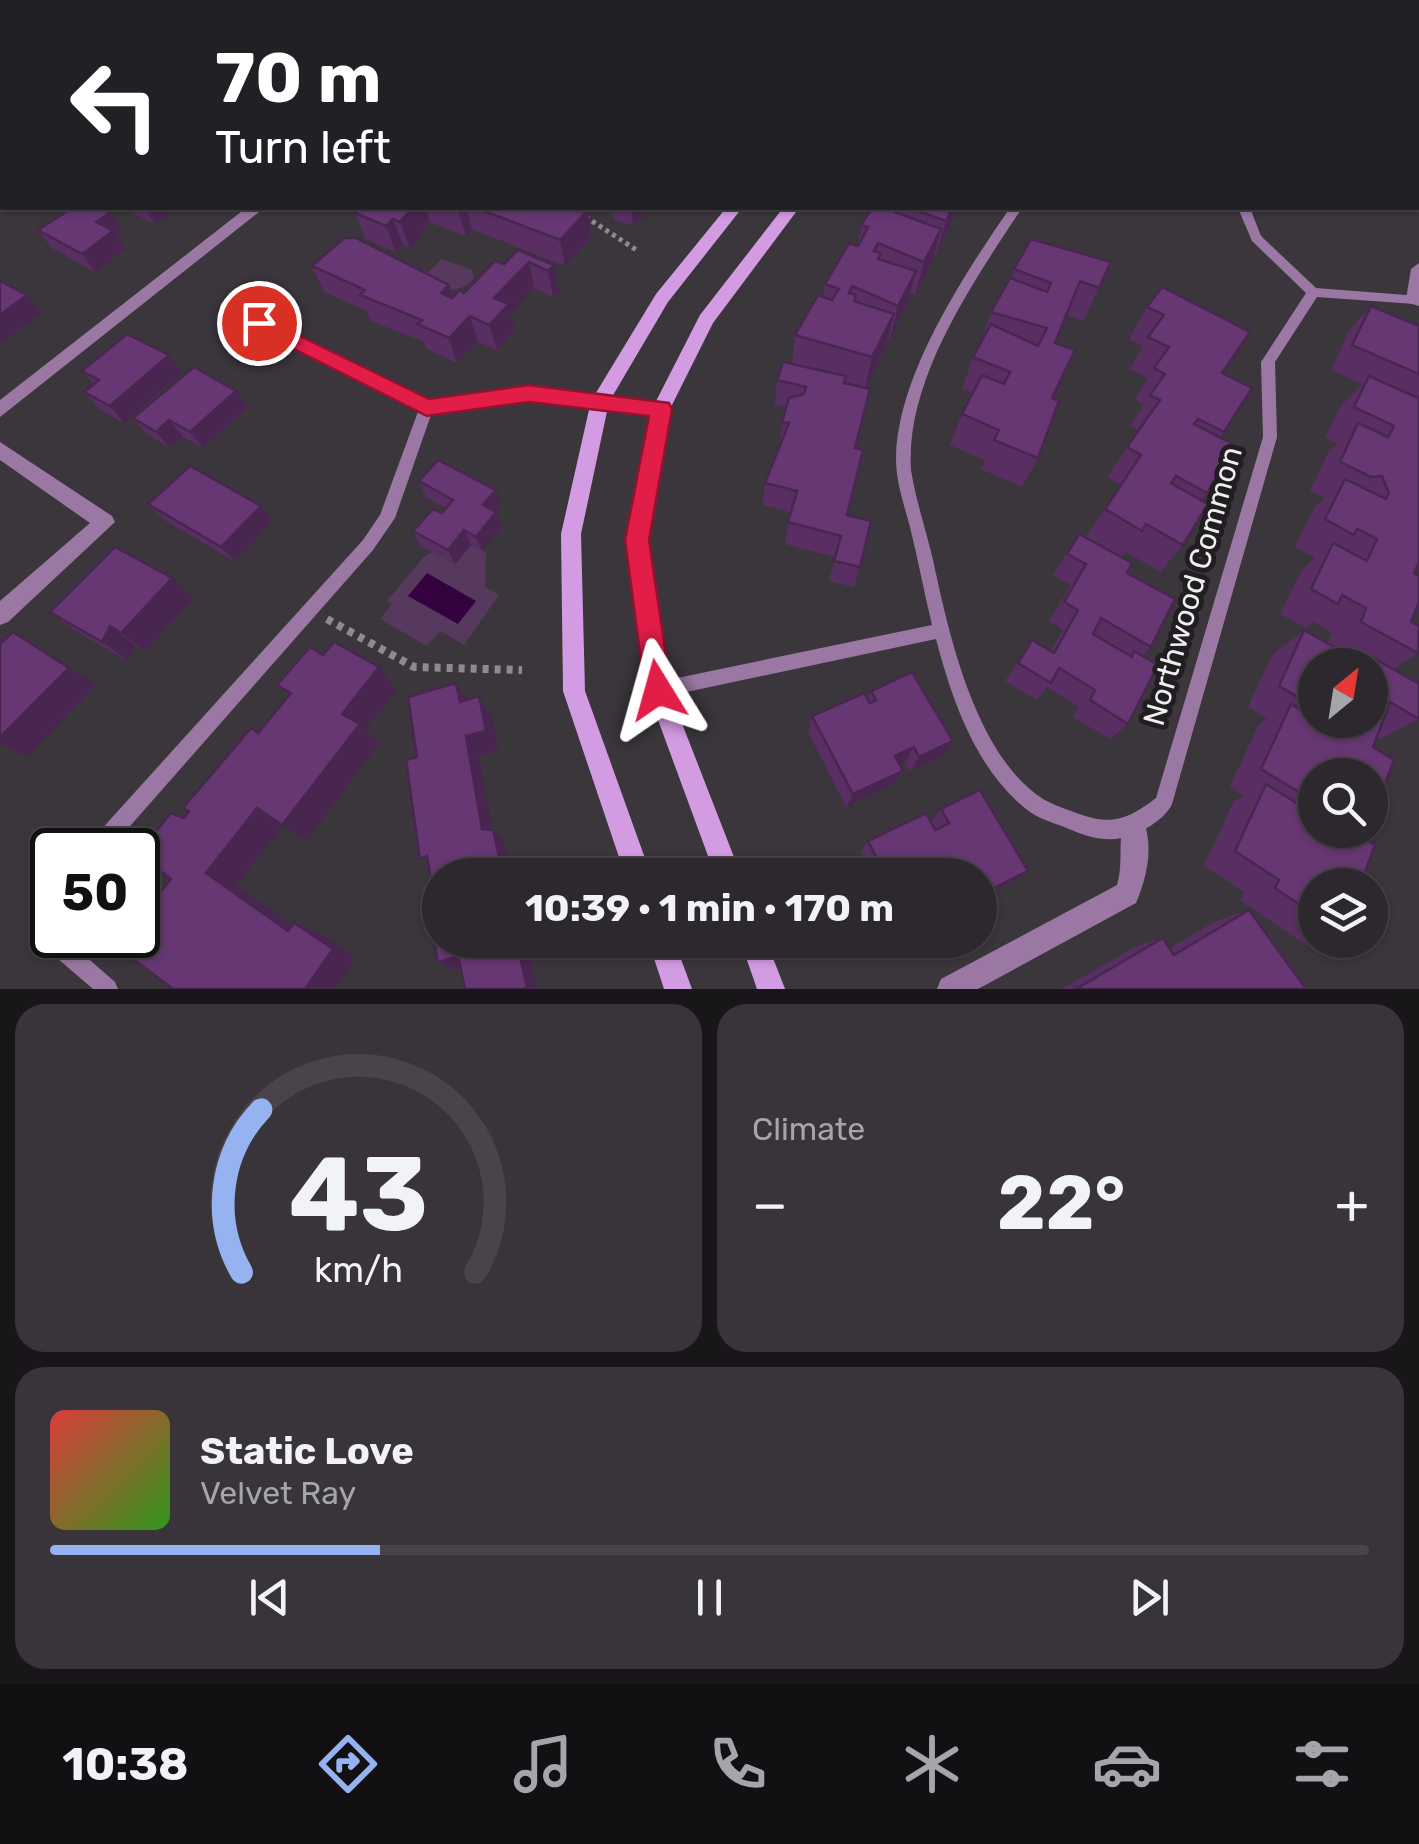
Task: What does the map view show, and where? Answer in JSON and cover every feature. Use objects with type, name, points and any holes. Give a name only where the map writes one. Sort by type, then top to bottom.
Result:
[{"type":"main road","points":[[632,858],[574,692],[572,534],[600,401],[662,298],[732,210]]},
{"type":"main road","points":[[722,858],[658,690],[637,540],[661,409],[706,320],[788,210]]},
{"type":"main road","points":[[667,958],[678,989]]},
{"type":"main road","points":[[760,958],[771,989]]},
{"type":"street","points":[[0,410],[253,210]]},
{"type":"street","points":[[1417,300],[1419,269]]},
{"type":"street","points":[[0,450],[105,522],[0,615]]},
{"type":"street","points":[[951,989],[1127,894],[1136,866],[1134,828]]},
{"type":"lane","points":[[1015,210],[942,328],[904,442],[902,470],[940,631],[968,713],[1006,773],[1034,804],[1092,830],[1134,828]]},
{"type":"lane","points":[[1245,210],[1256,238],[1313,292],[1417,300]]},
{"type":"lane","name":"Northwood Common","points":[[1134,828],[1163,804],[1270,438],[1268,362],[1313,292]]},
{"type":"lane","points":[[226,306],[427,407],[529,394],[661,409]]},
{"type":"lane","points":[[116,828],[387,518],[427,407]]},
{"type":"lane","points":[[658,690],[940,631]]},
{"type":"lane","points":[[72,958],[108,989]]},
{"type":"path","points":[[578,210],[590,214],[616,241],[638,251]]},
{"type":"path","points":[[311,609],[400,660],[426,670],[495,664],[522,670]]},
{"type":"shaded area","points":[[442,259],[472,270],[474,278],[456,289],[424,276]]},
{"type":"shaded area","points":[[471,545],[486,552],[485,587],[499,595],[464,645],[440,631],[427,646],[380,619],[392,604],[387,601],[424,557],[432,552],[455,564]]},
{"type":"shaded area","points":[[427,573],[476,601],[458,624],[408,596]]},
{"type":"building","points":[[69,210],[104,210],[110,213],[96,222],[113,231],[82,254],[38,230]]},
{"type":"building","points":[[410,210],[400,222],[393,219],[386,226],[355,213]]},
{"type":"building","points":[[481,210],[586,212],[560,240]]},
{"type":"building","points":[[871,210],[896,210],[941,229],[924,262],[878,243],[874,251],[881,253],[878,259],[916,271],[898,306],[852,286],[849,293],[856,295],[854,301],[894,314],[872,357],[795,335],[818,295],[832,300],[839,289],[825,284],[849,243],[858,246],[868,227],[861,225]]},
{"type":"building","points":[[915,210],[951,210],[946,221]]},
{"type":"building","points":[[344,238],[356,238],[449,285],[441,293],[452,298],[460,290],[464,293],[495,261],[504,264],[518,250],[554,265],[548,271],[529,262],[494,298],[509,304],[489,325],[470,316],[449,338],[417,324],[422,320],[360,295],[365,290],[312,266]]},
{"type":"building","points":[[1031,239],[1111,262],[1099,288],[1080,281],[1055,343],[1075,350],[1052,398],[1059,401],[1038,458],[994,440],[999,430],[962,414],[982,375],[1004,384],[1010,372],[973,357],[991,324],[1038,346],[1047,328],[991,312],[1010,278],[1047,292],[1051,283],[1014,269]]},
{"type":"building","points":[[0,281],[27,295],[0,315]]},
{"type":"building","points":[[1162,287],[1250,332],[1222,373],[1252,388],[1224,432],[1198,419],[1194,424],[1235,445],[1207,493],[1176,476],[1171,483],[1208,504],[1183,545],[1146,524],[1142,531],[1105,509],[1141,455],[1127,447],[1160,400],[1150,395],[1165,374],[1154,368],[1169,347],[1148,337],[1164,315],[1147,307]]},
{"type":"building","points":[[1371,306],[1419,326],[1419,374],[1352,345]]},
{"type":"building","points":[[127,334],[169,355],[110,406],[84,392],[99,380],[82,371]]},
{"type":"building","points":[[783,362],[846,376],[844,383],[870,389],[855,448],[863,450],[847,515],[871,521],[860,567],[834,561],[841,536],[788,522],[797,491],[765,483],[789,423],[782,422],[789,398],[804,394],[806,387],[777,380]]},
{"type":"building","points":[[194,367],[236,391],[190,432],[169,420],[156,432],[133,418]]},
{"type":"building","points":[[1369,376],[1419,397],[1419,562],[1414,573],[1419,576],[1419,602],[1411,622],[1419,626],[1418,653],[1361,622],[1366,608],[1342,595],[1338,604],[1311,589],[1333,543],[1367,561],[1377,539],[1357,529],[1354,535],[1325,519],[1345,479],[1386,499],[1389,493],[1382,476],[1371,477],[1340,462],[1358,423],[1388,437],[1394,426],[1354,407]]},
{"type":"building","points":[[438,460],[496,490],[483,505],[496,512],[476,537],[464,530],[448,550],[413,531],[433,509],[442,513],[453,500],[419,481]]},
{"type":"building","points":[[190,466],[261,506],[221,547],[148,504]]},
{"type":"building","points":[[1079,534],[1132,563],[1127,573],[1175,599],[1151,647],[1101,618],[1093,634],[1132,657],[1134,651],[1158,665],[1128,724],[1090,700],[1095,690],[1059,668],[1051,683],[1018,663],[1032,640],[1054,653],[1078,610],[1064,602],[1086,564],[1067,554]]},
{"type":"building","points":[[115,547],[172,578],[121,633],[110,626],[102,642],[50,612]]},
{"type":"building","points":[[1304,630],[1336,648],[1298,648],[1298,697],[1279,686]]},
{"type":"building","points":[[13,632],[69,668],[0,737],[0,644]]},
{"type":"building","points":[[334,642],[379,667],[342,714],[360,724],[282,825],[257,808],[206,873],[288,931],[294,923],[333,949],[305,989],[173,989],[132,958],[160,958],[160,893],[171,879],[160,870],[159,828],[171,813],[184,818],[189,811],[183,808],[251,728],[258,733],[291,693],[277,685],[310,647],[323,655]]},
{"type":"building","points":[[1388,666],[1419,684],[1419,719],[1390,702],[1388,707]]},
{"type":"building","points":[[912,672],[953,741],[919,757],[914,747],[895,756],[903,771],[853,794],[812,716],[864,693],[870,703],[876,700],[871,691]]},
{"type":"building","points":[[456,683],[460,702],[479,696],[486,731],[466,736],[482,829],[493,830],[499,858],[420,859],[406,760],[417,757],[408,697]]},
{"type":"building","points":[[1291,704],[1298,708],[1298,738],[1376,738],[1373,747],[1394,760],[1388,776],[1388,758],[1298,758],[1298,792],[1261,769]]},
{"type":"building","points":[[1266,784],[1298,804],[1298,848],[1374,848],[1366,868],[1298,868],[1298,904],[1275,888],[1279,880],[1235,851]]},
{"type":"building","points":[[980,790],[1028,871],[997,886],[997,858],[877,858],[868,841],[926,813],[935,830],[949,823],[941,809]]},
{"type":"building","points":[[1249,910],[1306,989],[1076,989],[1163,938],[1174,955]]},
{"type":"building","points":[[459,958],[520,958],[527,987],[465,989]]},
{"type":"route","points":[[259,323],[427,407],[529,394],[661,409],[637,540],[658,690]]}]
